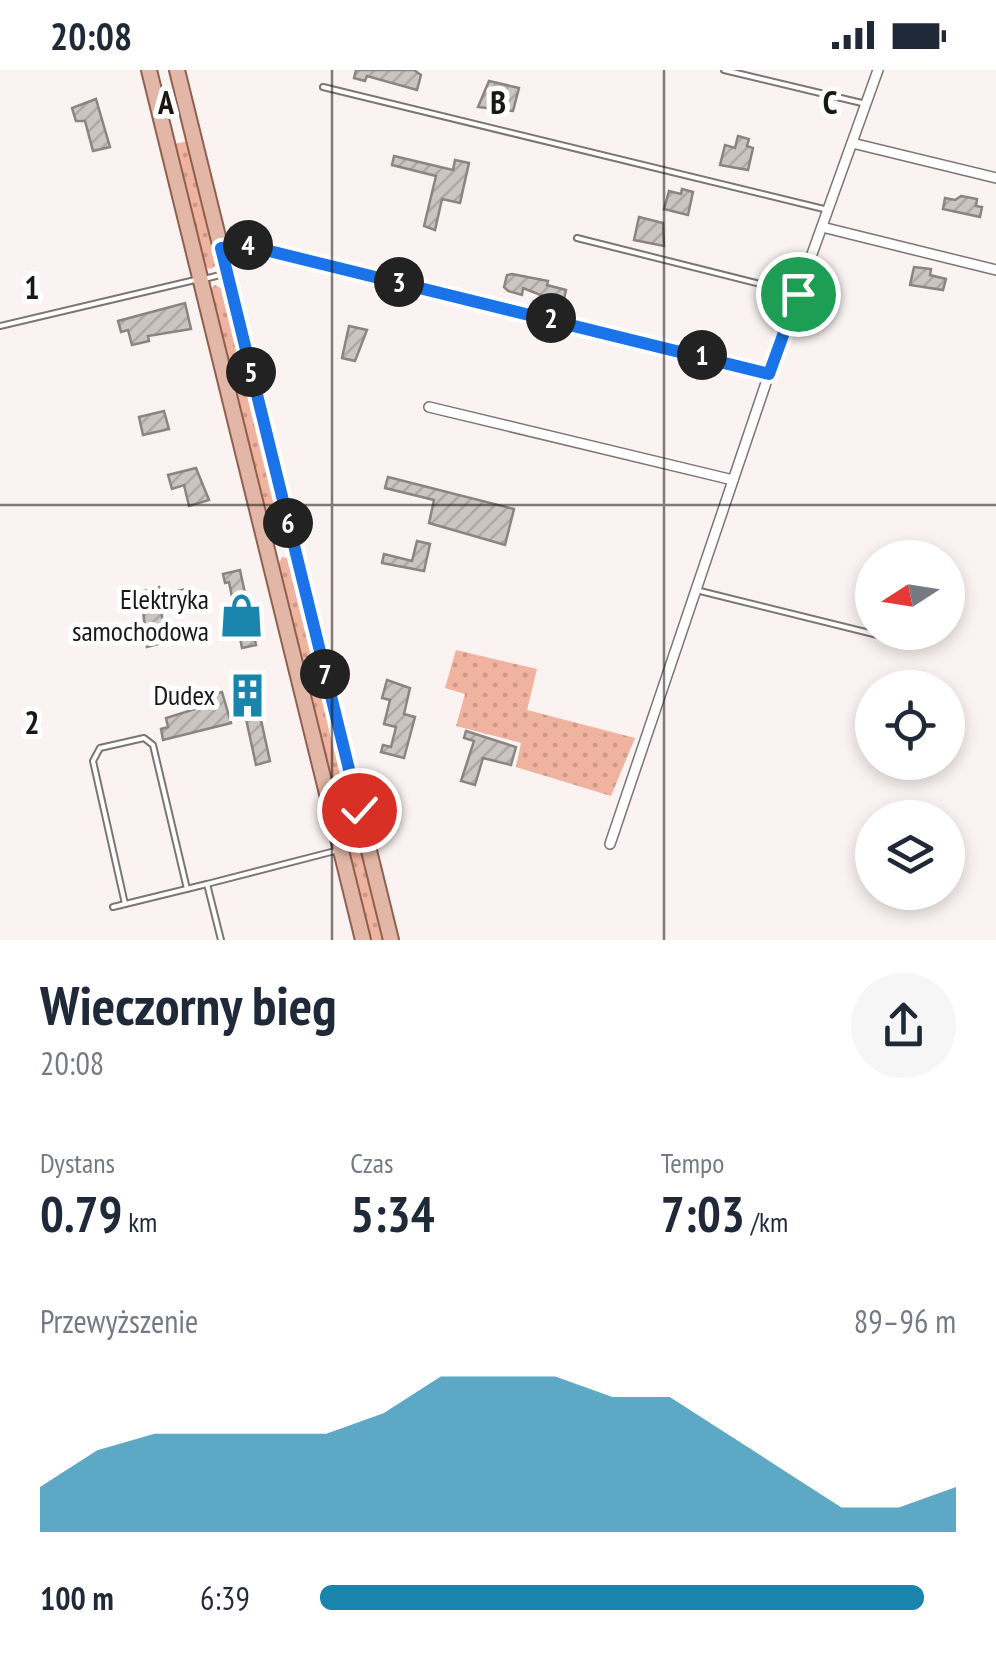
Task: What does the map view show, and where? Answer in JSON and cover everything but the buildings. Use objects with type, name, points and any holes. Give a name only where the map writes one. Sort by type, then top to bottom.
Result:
[{"type":"main road","points":[[149,70],[363,940]]},
{"type":"main road","points":[[177,70],[391,940]]},
{"type":"main road","points":[[268,554],[294,548]]},
{"type":"street","points":[[610,844],[769,374],[878,70]]},
{"type":"street","points":[[852,143],[996,178]]},
{"type":"street","points":[[822,227],[996,270]]},
{"type":"street","points":[[221,248],[249,246],[769,374]]},
{"type":"street","points":[[429,407],[733,480]]},
{"type":"lane","points":[[724,70],[866,104]]},
{"type":"lane","points":[[323,87],[828,210]]},
{"type":"lane","points":[[577,238],[798,294]]},
{"type":"lane","points":[[0,326],[126,294],[227,274]]},
{"type":"lane","points":[[696,590],[855,629]]},
{"type":"lane","points":[[125,904],[93,761],[100,748],[144,738],[153,745],[188,889]]},
{"type":"lane","points":[[112,907],[341,850]]},
{"type":"lane","points":[[207,884],[221,940]]},
{"type":"shaded area","points":[[189,141],[218,264],[211,269],[205,267],[174,144]]},
{"type":"shaded area","points":[[215,285],[224,290],[287,543],[282,546],[271,538],[210,289]]},
{"type":"shaded area","points":[[282,557],[292,559],[386,940],[370,940],[278,565]]},
{"type":"shaded area","points":[[456,650],[537,669],[527,710],[635,738],[611,796],[516,767],[521,743],[456,726],[465,694],[445,688]]},
{"type":"place","name":"Elektryka samochodowa","points":[[242,615]]},
{"type":"place","name":"Dudex","points":[[248,695]]},
{"type":"route","points":[[359,810],[221,248],[249,246],[769,374],[798,294]]}]
